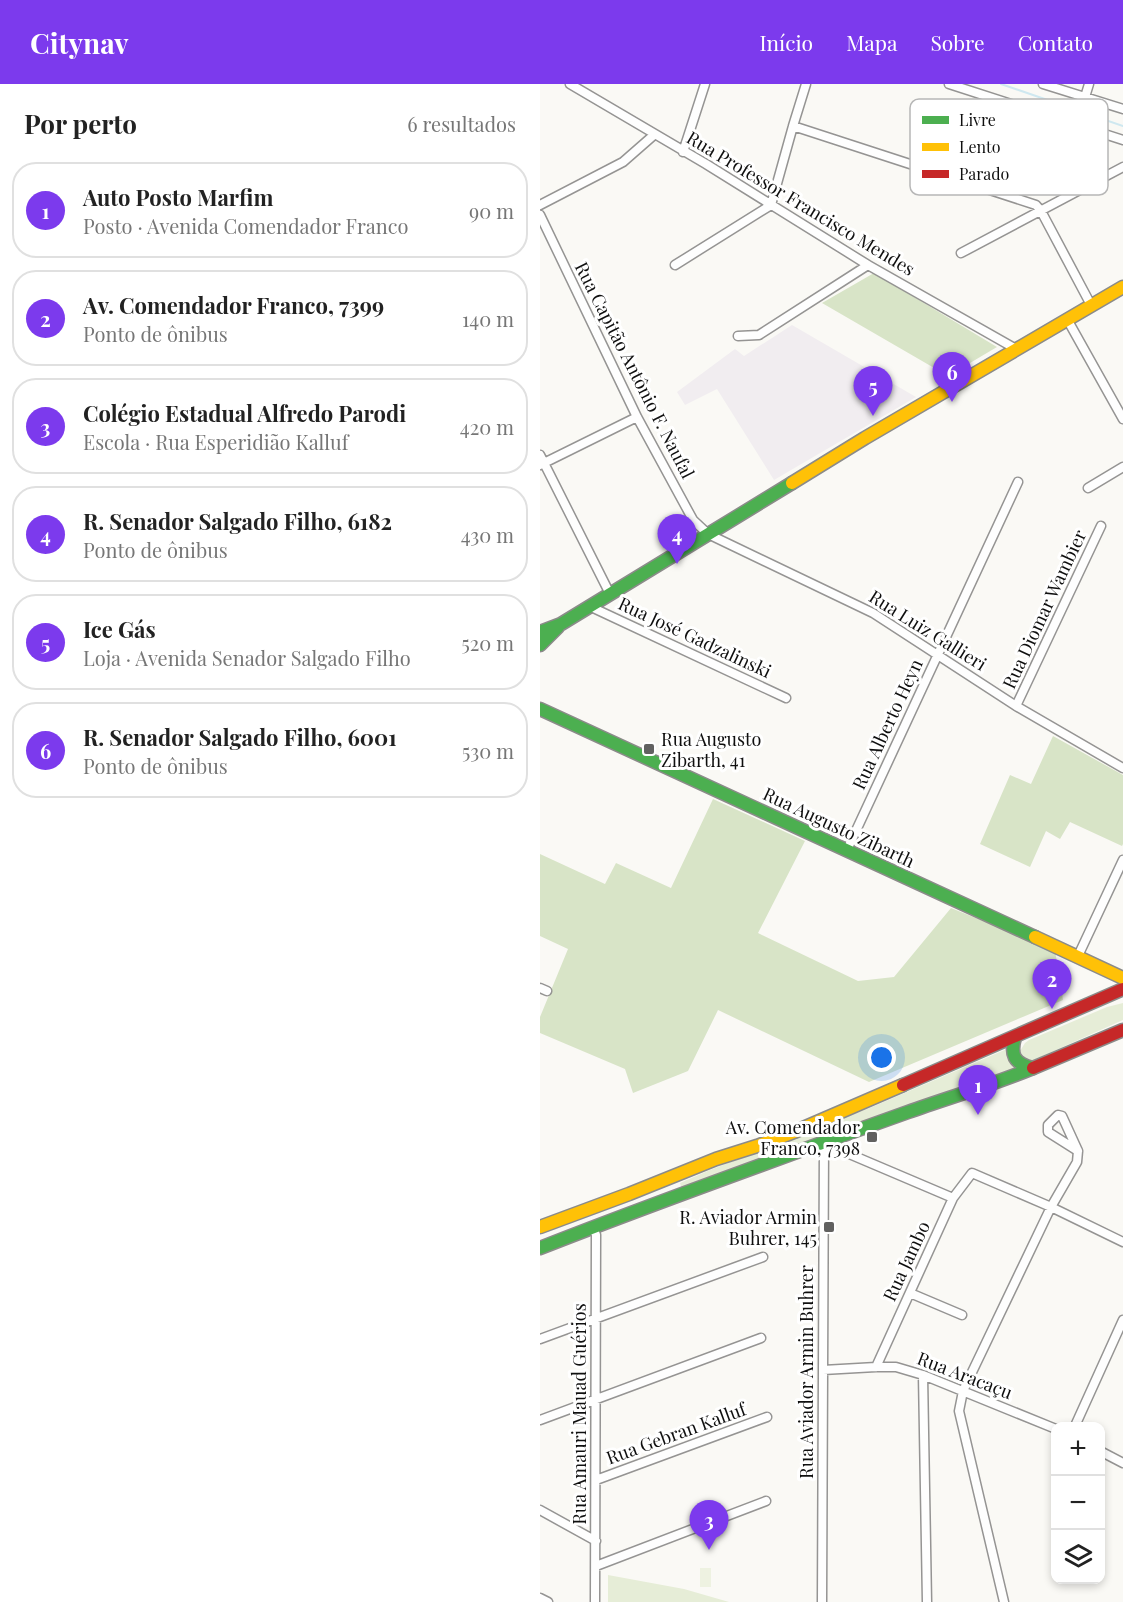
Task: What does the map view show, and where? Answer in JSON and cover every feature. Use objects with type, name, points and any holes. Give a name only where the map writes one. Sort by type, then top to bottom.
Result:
[{"type":"main road","points":[[540,632],[561,624],[865,438],[1123,287]]},
{"type":"main road","points":[[540,645],[561,624]]},
{"type":"main road","name":"Rua Augusto Zibarth","points":[[540,709],[1123,978]]},
{"type":"main road","points":[[540,1227],[716,1159],[794,1132],[1123,989]]},
{"type":"main road","points":[[540,1248],[910,1111],[1008,1078],[1123,1030]]},
{"type":"main road","points":[[1015,1037],[1013,1056],[1022,1066],[1032,1068]]},
{"type":"main road","points":[[593,1227],[597,1215],[626,1201],[629,1194]]},
{"type":"street","name":"Rua Professor Francisco Mendes","points":[[570,84],[706,164],[868,265],[1016,349]]},
{"type":"street","points":[[683,152],[705,84]]},
{"type":"street","points":[[675,265],[771,205],[806,84]]},
{"type":"street","points":[[949,84],[996,99]]},
{"type":"street","points":[[1043,84],[1091,99]]},
{"type":"street","points":[[1085,97],[1089,84]]},
{"type":"street","points":[[1108,104],[1123,109]]},
{"type":"street","points":[[793,126],[910,164]]},
{"type":"street","points":[[540,205],[622,162],[655,135]]},
{"type":"street","points":[[1108,135],[1123,140]]},
{"type":"street","points":[[1108,175],[1123,167]]},
{"type":"street","points":[[1005,195],[1036,205],[1041,211],[1091,305]]},
{"type":"street","points":[[961,253],[1071,195]]},
{"type":"street","name":"Rua Capitão Antônio F. Naufal","points":[[540,215],[637,417],[693,520],[708,534]]},
{"type":"street","points":[[738,336],[759,335],[868,265]]},
{"type":"street","points":[[1067,319],[1123,419]]},
{"type":"street","points":[[610,594],[541,461],[637,417]]},
{"type":"street","points":[[1088,488],[1123,467]]},
{"type":"street","name":"Rua Alberto Heyn","points":[[847,850],[1018,482]]},
{"type":"street","name":"Rua Diomar Wambier","points":[[1016,706],[1101,526]]},
{"type":"street","name":"Rua Luiz Gallieri","points":[[708,534],[873,613],[1016,706],[1123,768]]},
{"type":"street","name":"Rua José Gadzalinski","points":[[590,606],[786,699]]},
{"type":"street","points":[[1078,956],[1123,860]]},
{"type":"street","name":"Rua Aviador Armin Buhrer","points":[[822,1602],[824,1143]]},
{"type":"street","points":[[1004,1602],[959,1411],[963,1391],[1051,1207],[1077,1161],[1078,1151]]},
{"type":"street","points":[[847,1153],[953,1198]]},
{"type":"street","name":"Rua Jambo","points":[[876,1366],[953,1198],[972,1173],[1051,1207]]},
{"type":"street","points":[[1051,1207],[1123,1242]]},
{"type":"street","name":"Rua Amauri Mauad Guérios","points":[[593,1227],[596,1236],[596,1602]]},
{"type":"street","points":[[540,1339],[764,1257]]},
{"type":"street","points":[[910,1293],[962,1315]]},
{"type":"street","points":[[1077,1422],[1123,1320]]},
{"type":"street","points":[[540,1420],[761,1338]]},
{"type":"street","name":"Rua Aracaçu","points":[[823,1370],[876,1366],[896,1368],[922,1375],[1051,1427]]},
{"type":"street","points":[[922,1375],[927,1602]]},
{"type":"street","name":"Rua Gebran Kalluf","points":[[596,1480],[767,1417]]},
{"type":"street","points":[[1105,1453],[1123,1463]]},
{"type":"street","points":[[596,1566],[766,1501]]},
{"type":"street","points":[[540,1510],[596,1541]]},
{"type":"street","points":[[540,1598],[548,1602]]},
{"type":"shaded area","points":[[792,325],[916,397],[774,480],[717,389],[685,405],[677,392],[735,349],[744,356]]},
{"type":"green space","points":[[874,273],[997,347],[948,376],[822,303]]},
{"type":"green space","points":[[1053,736],[1123,775],[1123,844],[1122,846],[1070,822],[1060,839],[1046,831],[1030,867],[980,844],[1010,775],[1031,784]]},
{"type":"green space","points":[[713,799],[805,841],[758,933],[858,981],[894,977],[951,908],[1055,950],[1063,1000],[869,1082],[718,1010],[688,1071],[633,1093],[625,1069],[540,1033],[540,1017],[568,949],[540,936],[540,854],[605,884],[616,863],[671,888]]},
{"type":"green space","points":[[1123,1003],[1123,1020],[1029,1062],[1020,1051],[1029,1040],[1107,1007]]},
{"type":"green space","points":[[1009,1048],[1020,1066],[682,1190],[680,1183],[872,1107]]},
{"type":"green space","points":[[700,1568],[711,1568],[711,1587],[700,1587]]},
{"type":"green space","points":[[608,1575],[684,1589],[729,1602],[608,1602]]},
{"type":"waterway","points":[[1001,84],[1045,99]]},
{"type":"waterway","points":[[1108,121],[1123,126]]},
{"type":"traffic: fast","points":[[540,632],[561,624],[792,483]]},
{"type":"traffic: fast","points":[[540,645],[558,627]]},
{"type":"traffic: fast","points":[[540,709],[1035,937]]},
{"type":"traffic: fast","points":[[1015,1037],[1013,1053],[1017,1061],[1032,1068]]},
{"type":"traffic: fast","points":[[540,1248],[724,1178],[1033,1068]]},
{"type":"traffic: slow","points":[[792,483],[1123,287]]},
{"type":"traffic: slow","points":[[1035,937],[1123,978]]},
{"type":"traffic: slow","points":[[540,1227],[716,1159],[794,1132],[903,1085]]},
{"type":"traffic: jam","points":[[903,1085],[1123,989]]},
{"type":"traffic: jam","points":[[1033,1068],[1123,1030]]},
{"type":"place","name":"R. Senador Salgado Filho, 6001","points":[[952,402]]},
{"type":"place","name":"Ice Gás","points":[[873,416]]},
{"type":"place","name":"R. Senador Salgado Filho, 6182","points":[[677,564]]},
{"type":"place","name":"Rua Augusto Zibarth, 41","points":[[649,749]]},
{"type":"place","name":"Av. Comendador Franco, 7399","points":[[1052,1009]]},
{"type":"place","name":"Auto Posto Marfim","points":[[978,1115]]},
{"type":"place","name":"Av. Comendador Franco, 7398","points":[[872,1137]]},
{"type":"place","name":"R. Aviador Armin Buhrer, 145","points":[[829,1227]]},
{"type":"place","name":"Colégio Estadual Alfredo Parodi","points":[[709,1550]]}]
